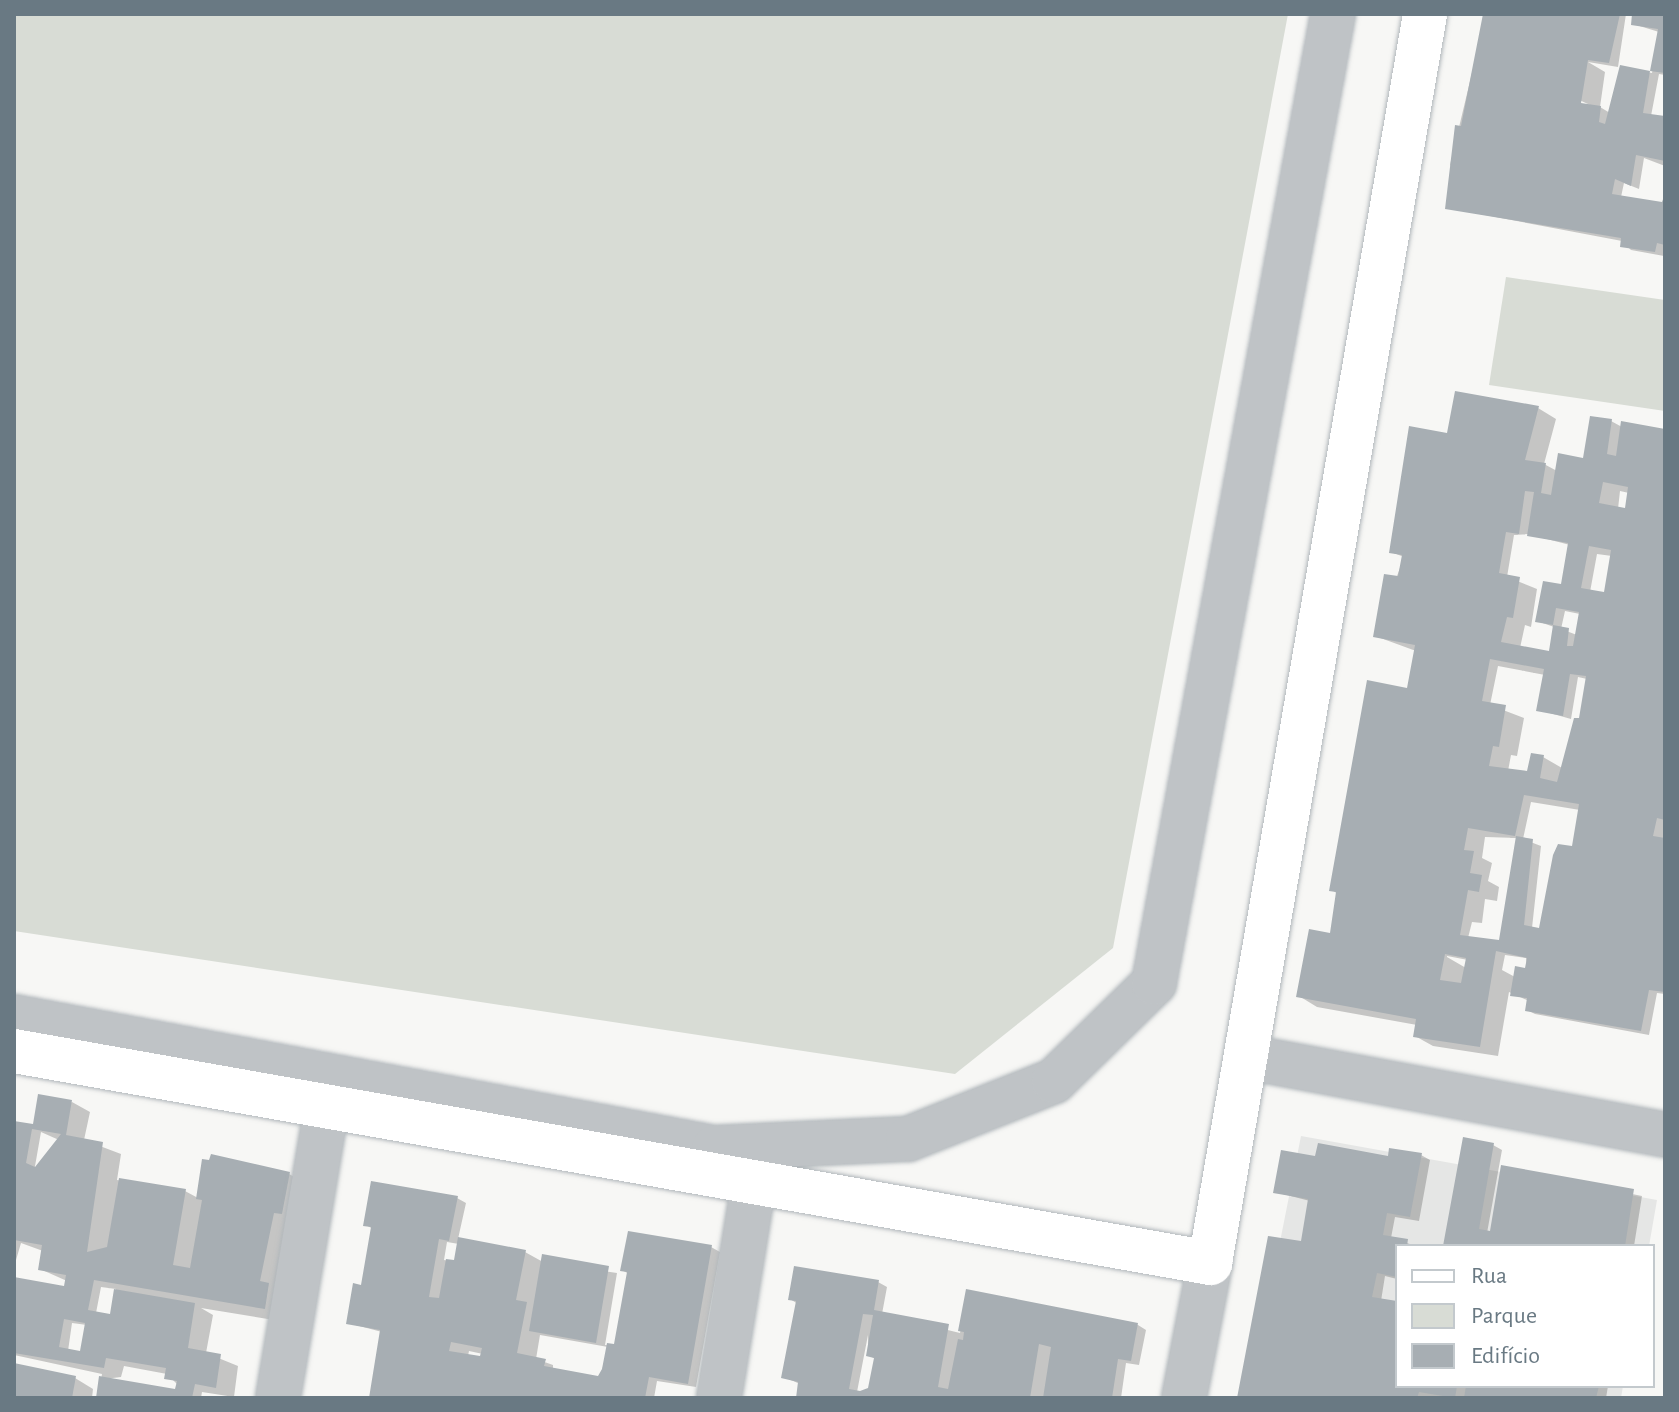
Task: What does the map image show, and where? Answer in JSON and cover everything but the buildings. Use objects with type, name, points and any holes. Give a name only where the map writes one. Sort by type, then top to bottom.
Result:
[{"type":"street","points":[[14,1017],[714,1148],[908,1139],[1054,1081],[1154,983],[1333,14]]},
{"type":"street","points":[[1184,1398],[1246,1057],[1425,14]]},
{"type":"street","points":[[14,1051],[1210,1263]]},
{"type":"street","points":[[1246,1057],[1665,1135]]},
{"type":"street","points":[[278,1398],[327,1106]]},
{"type":"street","points":[[719,1398],[754,1183]]},
{"type":"shaded area","points":[[1301,1136],[1657,1200],[1649,1244],[1395,1244],[1395,1388],[1623,1388],[1621,1398],[1249,1398]]},
{"type":"green space","points":[[14,14],[1288,14],[1113,948],[955,1074],[14,931]]},
{"type":"green space","points":[[1506,277],[1665,300],[1665,411],[1489,385]]}]
